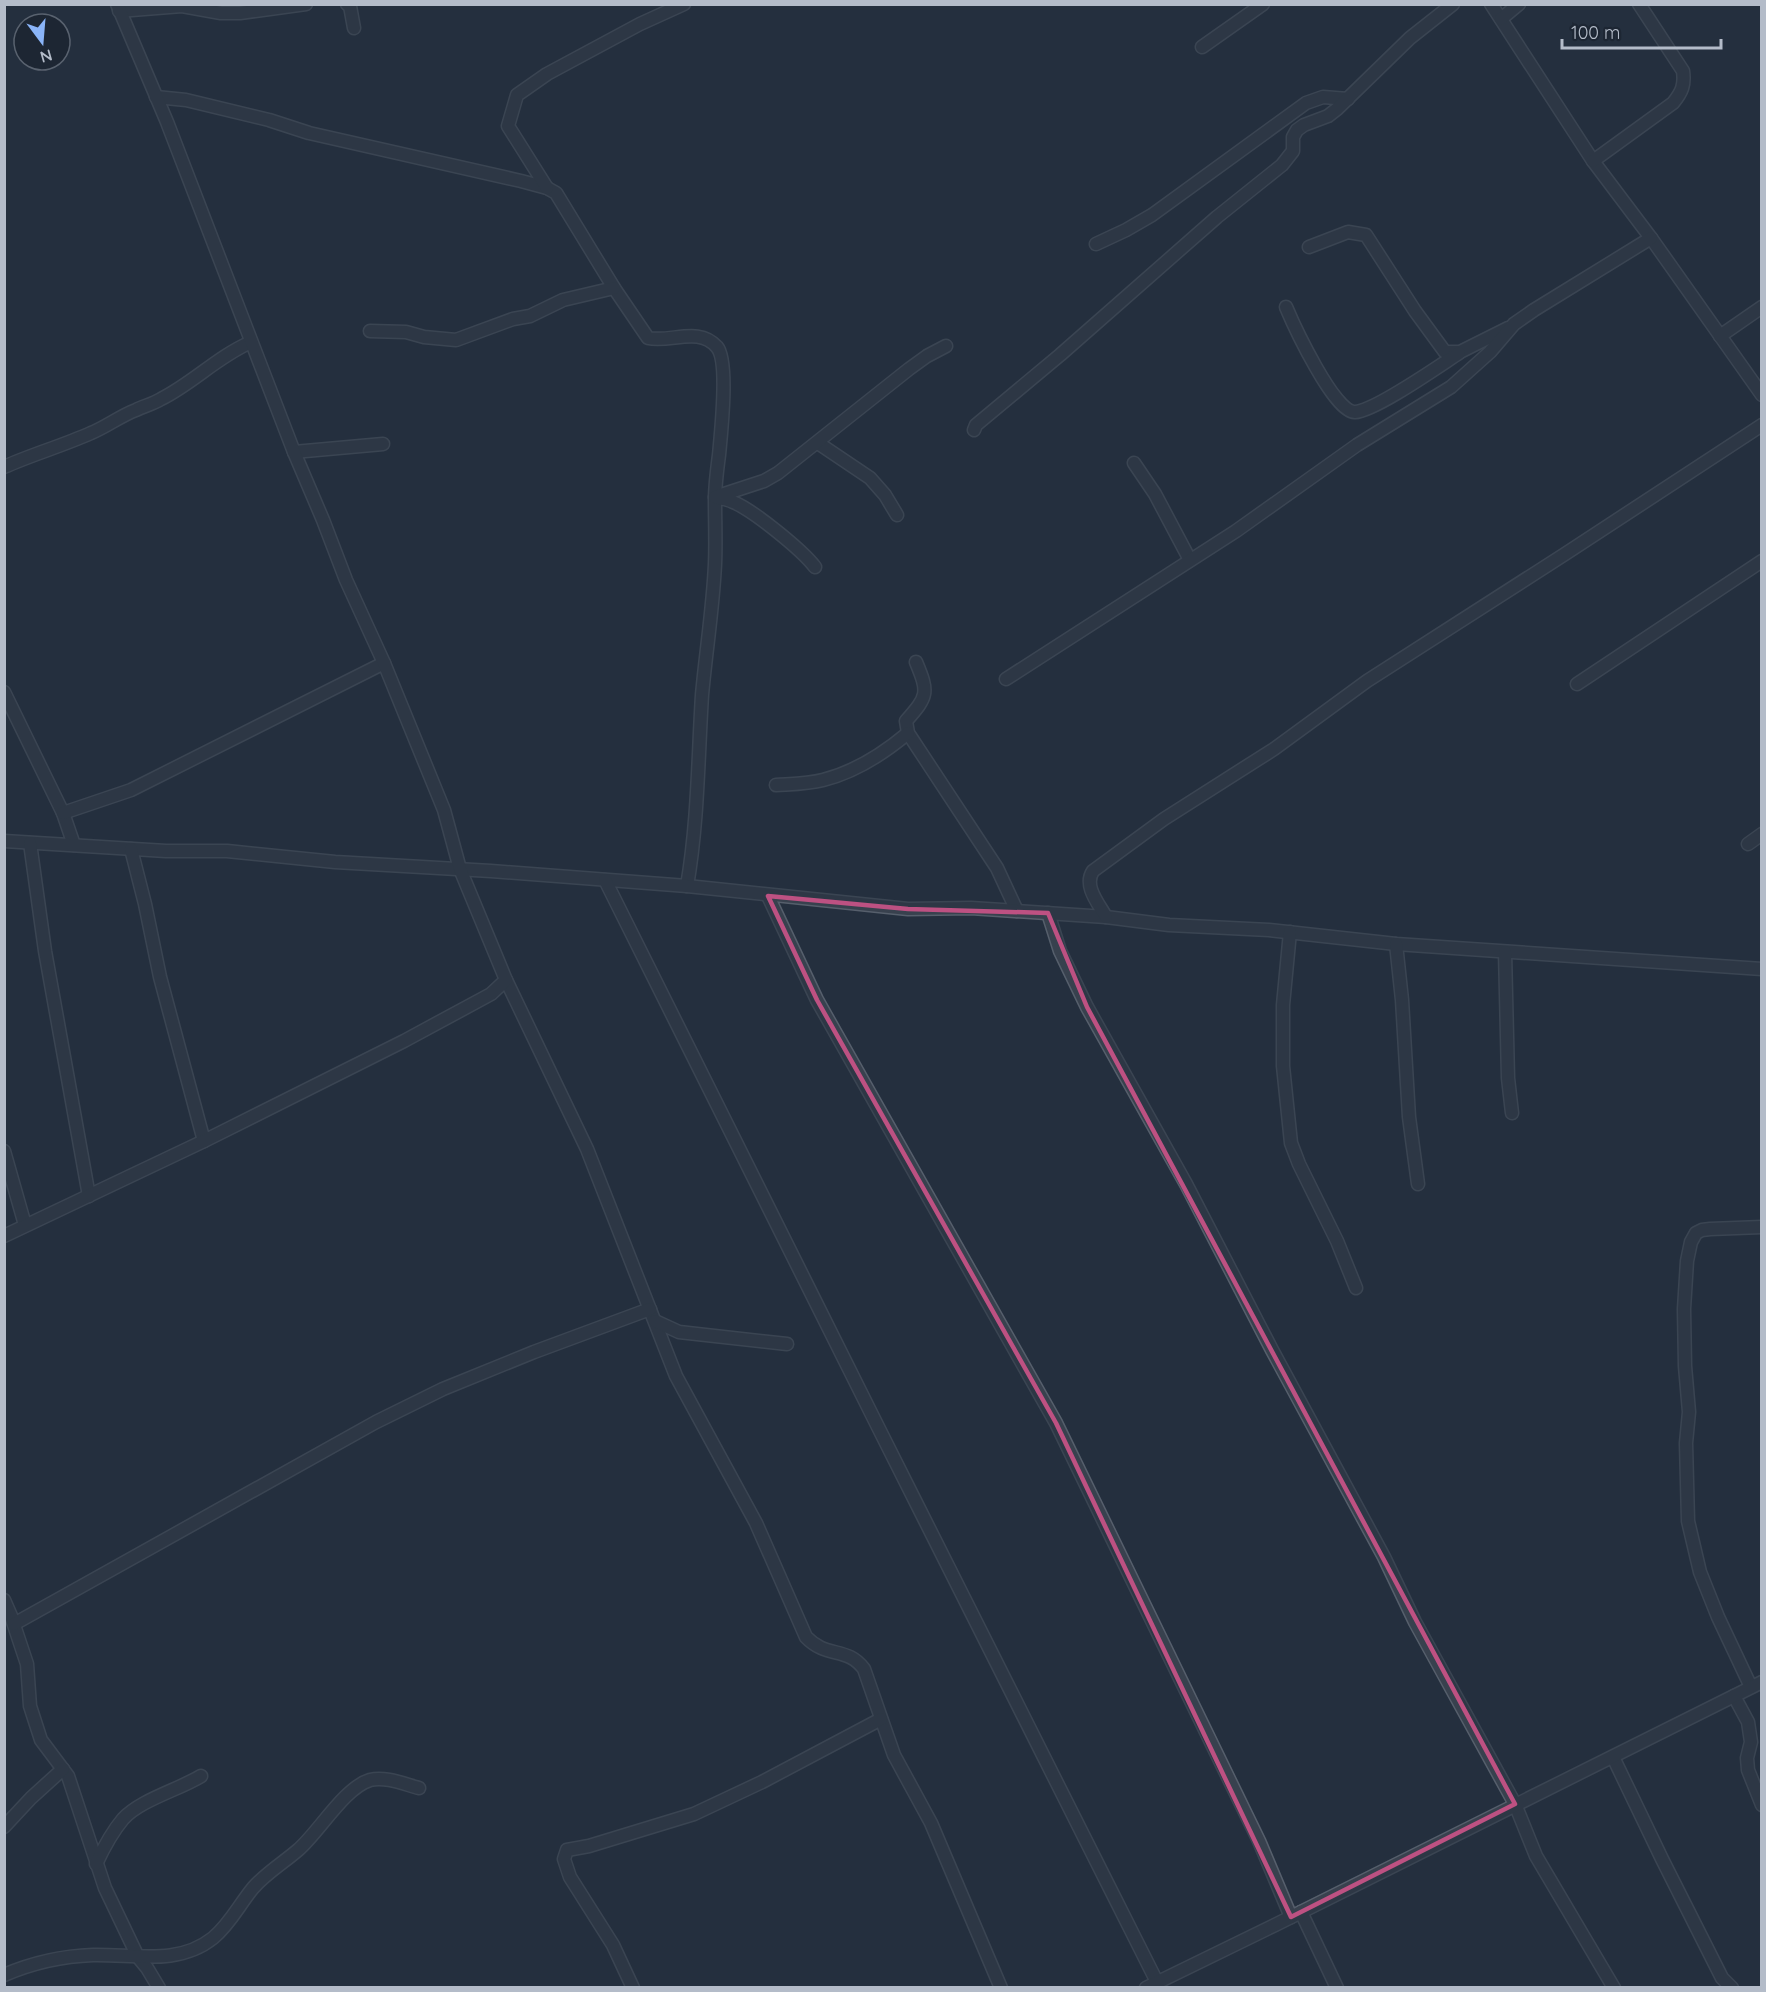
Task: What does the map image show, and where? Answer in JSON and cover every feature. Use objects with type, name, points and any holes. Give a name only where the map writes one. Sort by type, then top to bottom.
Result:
[{"type":"street","points":[[306,4],[240,13],[221,13],[182,6],[118,8],[156,97],[250,342],[324,520],[346,580],[384,663],[444,810],[460,869],[506,980],[587,1149],[676,1376],[756,1523],[806,1637],[814,1646],[825,1651],[856,1659],[864,1669],[894,1755],[932,1823],[1001,1988]]},
{"type":"street","points":[[347,4],[350,6],[354,28]]},
{"type":"street","points":[[547,188],[508,126],[517,95],[547,74],[593,48],[684,4]]},
{"type":"street","points":[[1202,48],[1263,4]]},
{"type":"street","points":[[974,430],[976,425],[1060,355],[1209,224],[1282,165],[1293,151],[1293,137],[1297,130],[1328,116],[1410,38],[1453,4]]},
{"type":"street","points":[[1491,4],[1593,161],[1651,238],[1761,395]]},
{"type":"street","points":[[1501,19],[1519,4]]},
{"type":"street","points":[[1593,161],[1673,103],[1685,82],[1683,71],[1639,4]]},
{"type":"street","points":[[1096,244],[1152,215],[1306,103],[1323,96],[1348,99]]},
{"type":"street","points":[[156,97],[186,100],[270,120],[309,133],[547,188],[556,193],[568,210],[614,288],[648,338],[656,340],[699,336],[718,347],[722,356],[724,376],[715,497],[715,564],[702,696],[697,810],[687,886]]},
{"type":"street","points":[[1309,247],[1347,232],[1365,235],[1432,335],[1446,352],[1460,352]]},
{"type":"street","points":[[1286,307],[1305,348],[1330,391],[1339,403],[1352,412],[1357,412],[1378,403],[1460,352],[1514,324],[1651,238]]},
{"type":"street","points":[[370,331],[406,332],[424,337],[456,340],[513,319],[530,316],[563,300],[614,288]]},
{"type":"street","points":[[1720,336],[1761,307]]},
{"type":"street","points":[[1006,679],[1236,531],[1357,445],[1451,387],[1490,352],[1514,324]]},
{"type":"street","points":[[4,467],[91,433],[134,410],[160,400],[250,342]]},
{"type":"street","points":[[715,497],[764,481],[778,473],[909,369],[946,346]]},
{"type":"street","points":[[1106,917],[1089,884],[1089,876],[1093,871],[1164,819],[1274,749],[1367,681],[1566,554],[1761,425]]},
{"type":"street","points":[[818,443],[870,478],[885,495],[897,515]]},
{"type":"street","points":[[294,452],[383,444]]},
{"type":"street","points":[[1134,464],[1155,494],[1190,560]]},
{"type":"street","points":[[715,497],[734,502],[755,515],[801,550],[815,567]]},
{"type":"street","points":[[1577,684],[1761,561]]},
{"type":"street","points":[[63,813],[131,790],[384,663]]},
{"type":"street","points":[[915,663],[926,694],[906,721],[908,733],[997,868],[1017,911]]},
{"type":"street","points":[[4,692],[63,813],[74,845]]},
{"type":"street","points":[[776,785],[823,780],[847,772],[886,751],[908,733]]},
{"type":"street","points":[[1748,844],[1761,834]]},
{"type":"street","points":[[4,841],[166,851],[227,851],[335,862],[687,886],[908,909],[971,908],[1106,917],[1169,925],[1290,933],[1396,944],[1761,969]]},
{"type":"street","points":[[30,843],[45,951],[89,1196]]},
{"type":"street","points":[[131,849],[160,977],[204,1141]]},
{"type":"street","points":[[605,880],[716,1105],[990,1646],[1152,1985],[1756,1684],[1718,1617],[1700,1572],[1688,1521],[1686,1443],[1689,1412],[1684,1309],[1687,1261],[1696,1233],[1710,1229],[1761,1227]]},
{"type":"street","points":[[768,896],[817,1000],[1056,1423],[1254,1830],[1296,1914],[1337,1988]]},
{"type":"street","points":[[1048,913],[1060,951],[1087,1007],[1186,1184],[1384,1557],[1415,1622],[1515,1804],[1536,1856],[1614,1988]]},
{"type":"street","points":[[1290,933],[1283,1005],[1283,1066],[1292,1143],[1299,1164],[1337,1241],[1356,1288]]},
{"type":"street","points":[[1396,944],[1409,1117],[1418,1184]]},
{"type":"street","points":[[1504,952],[1508,1078],[1512,1113]]},
{"type":"street","points":[[4,1236],[204,1141],[413,1036],[491,994],[506,980]]},
{"type":"street","points":[[4,1151],[25,1225]]},
{"type":"street","points":[[14,1624],[385,1417],[443,1389],[524,1356],[652,1315],[679,1332],[787,1344]]},
{"type":"street","points":[[4,1600],[27,1664],[32,1716],[41,1740],[72,1785],[105,1888],[138,1957],[159,1987]]},
{"type":"street","points":[[1734,1696],[1748,1722],[1751,1742],[1748,1770],[1761,1805]]},
{"type":"street","points":[[633,1988],[613,1945],[570,1877],[564,1859],[567,1850],[589,1846],[694,1814],[762,1782],[881,1719]]},
{"type":"street","points":[[1613,1757],[1722,1978],[1732,1988]]},
{"type":"street","points":[[4,1827],[63,1769]]},
{"type":"street","points":[[96,1864],[124,1818],[140,1806],[201,1776]]},
{"type":"street","points":[[4,1976],[43,1962],[70,1958],[93,1955],[169,1957],[194,1948],[212,1939],[233,1918],[252,1890],[267,1874],[299,1850],[344,1798],[361,1785],[370,1780],[386,1779],[419,1788]]},
{"type":"highlighted area","points":[[768,896],[908,909],[1048,913],[1087,1007],[1515,1804],[1291,1917],[1056,1423],[817,1000]]}]
